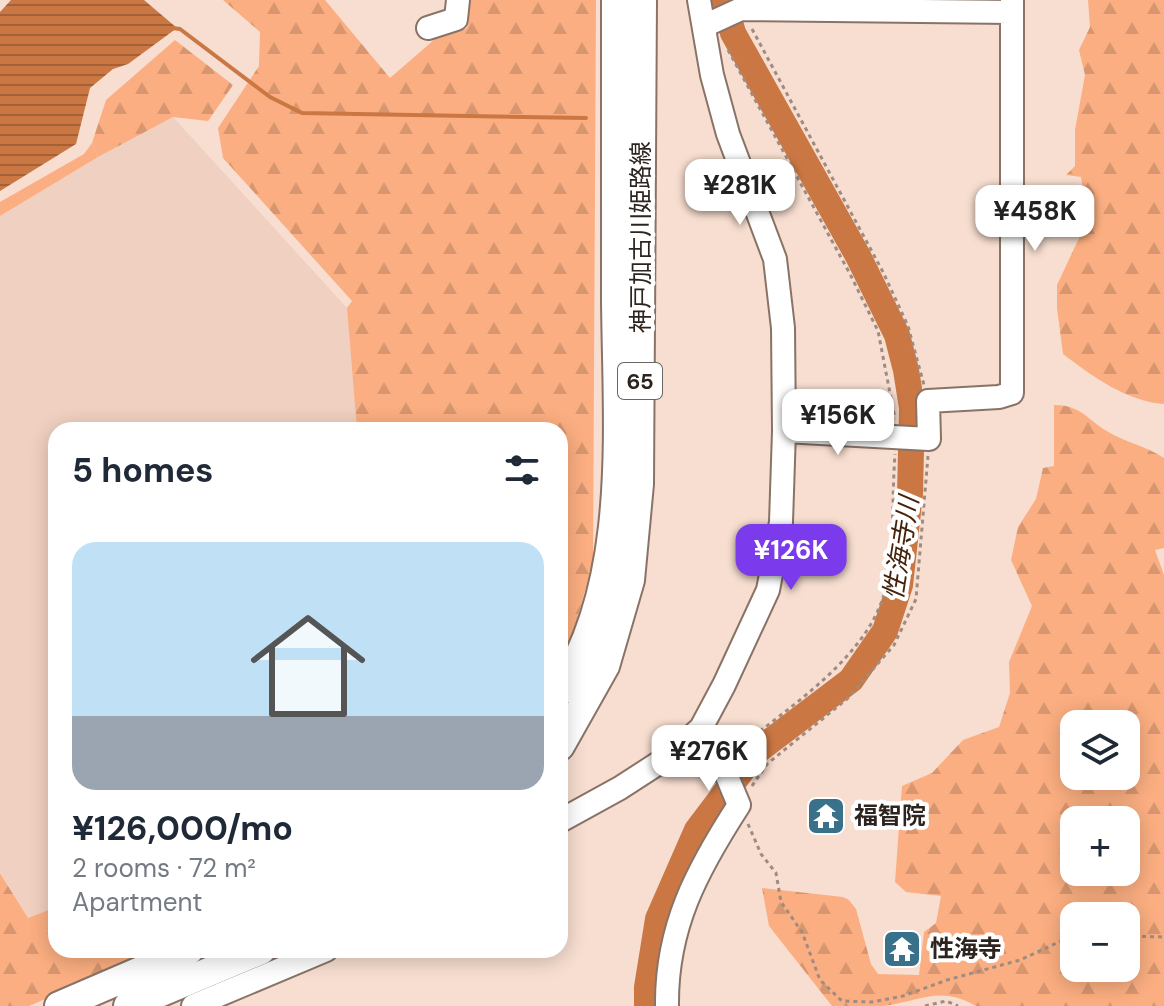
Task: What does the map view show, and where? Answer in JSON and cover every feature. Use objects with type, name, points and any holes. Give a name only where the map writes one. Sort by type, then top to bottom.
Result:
[{"type":"main road","name":"神戸加古川姫路線","points":[[568,679],[578,664],[604,589],[617,482],[616,0]]},
{"type":"main road","name":"神戸加古川姫路線","points":[[568,732],[605,666],[630,580],[639,484],[642,0]]},
{"type":"main road","points":[[59,1006],[170,958]]},
{"type":"main road","points":[[128,1006],[242,958]]},
{"type":"street","points":[[428,28],[456,19],[458,0]]},
{"type":"street","points":[[568,817],[671,755],[701,728],[768,590],[781,522],[783,328],[775,259],[728,134],[712,75],[709,24],[699,0]]},
{"type":"street","points":[[709,24],[741,9],[1012,6],[1012,393],[999,397],[928,401],[931,419],[929,439],[784,431]]},
{"type":"street","points":[[667,1006],[670,949],[687,897],[717,838],[739,805],[721,762],[701,728]]},
{"type":"street","points":[[193,1006],[307,958]]},
{"type":"path","points":[[741,9],[883,272],[908,326],[928,401]]},
{"type":"path","points":[[709,24],[850,274],[878,331],[895,411],[896,438],[887,583],[875,619],[844,661],[721,762]]},
{"type":"path","points":[[929,439],[916,599],[894,645],[847,699],[767,764],[739,805],[761,854],[776,873],[781,902],[802,932],[820,980],[842,1001],[872,1002],[903,996],[1020,960],[1060,941]]},
{"type":"path","points":[[1140,936],[1164,937]]},
{"type":"path","points":[[925,1006],[946,1001],[958,1006]]},
{"type":"shaded area","points":[[11,0],[144,0],[177,28],[128,64],[113,69],[90,88],[76,144],[0,191],[0,12]]},
{"type":"shaded area","points":[[173,117],[347,308],[356,422],[48,422],[48,910],[28,918],[0,872],[0,216],[98,157]]},
{"type":"green space","points":[[223,0],[325,0],[390,78],[435,39],[467,28],[469,0],[596,0],[593,562],[568,651],[568,422],[356,422],[347,308],[352,301],[223,158],[218,128],[259,66],[260,32]]},
{"type":"green space","points":[[1088,0],[1164,0],[1164,404],[1123,393],[1063,354],[1057,285],[1088,219],[1081,177],[1066,175],[1075,166],[1075,130],[1085,75],[1079,50],[1090,27]]},
{"type":"green space","points":[[175,40],[233,85],[208,121],[173,117],[98,157],[92,143],[106,100]]},
{"type":"green space","points":[[92,143],[98,157],[0,216],[0,202],[84,154]]},
{"type":"green space","points":[[1054,405],[1077,410],[1112,434],[1164,458],[1164,548],[1155,550],[1164,575],[1164,1006],[976,1006],[941,995],[883,1006],[832,1006],[769,926],[762,888],[849,900],[856,909],[871,964],[878,974],[919,975],[924,932],[936,923],[941,896],[906,892],[895,882],[902,786],[932,773],[963,740],[999,727],[1010,693],[1009,662],[1032,606],[1011,560],[1018,527],[1036,499],[1043,468],[1054,466]]},
{"type":"green space","points":[[0,873],[28,918],[48,910],[48,958],[140,958],[29,1006],[0,1006]]},
{"type":"waterway","name":"性海寺川","points":[[647,1006],[658,919],[697,830],[756,752],[851,680],[885,631],[900,585],[910,494],[912,408],[897,335],[858,256],[733,33],[724,0]]},
{"type":"waterway","points":[[172,28],[180,29],[270,97],[302,113],[586,118]]},
{"type":"place","name":"福智院","points":[[826,816]]},
{"type":"place","name":"性海寺","points":[[902,949]]}]
